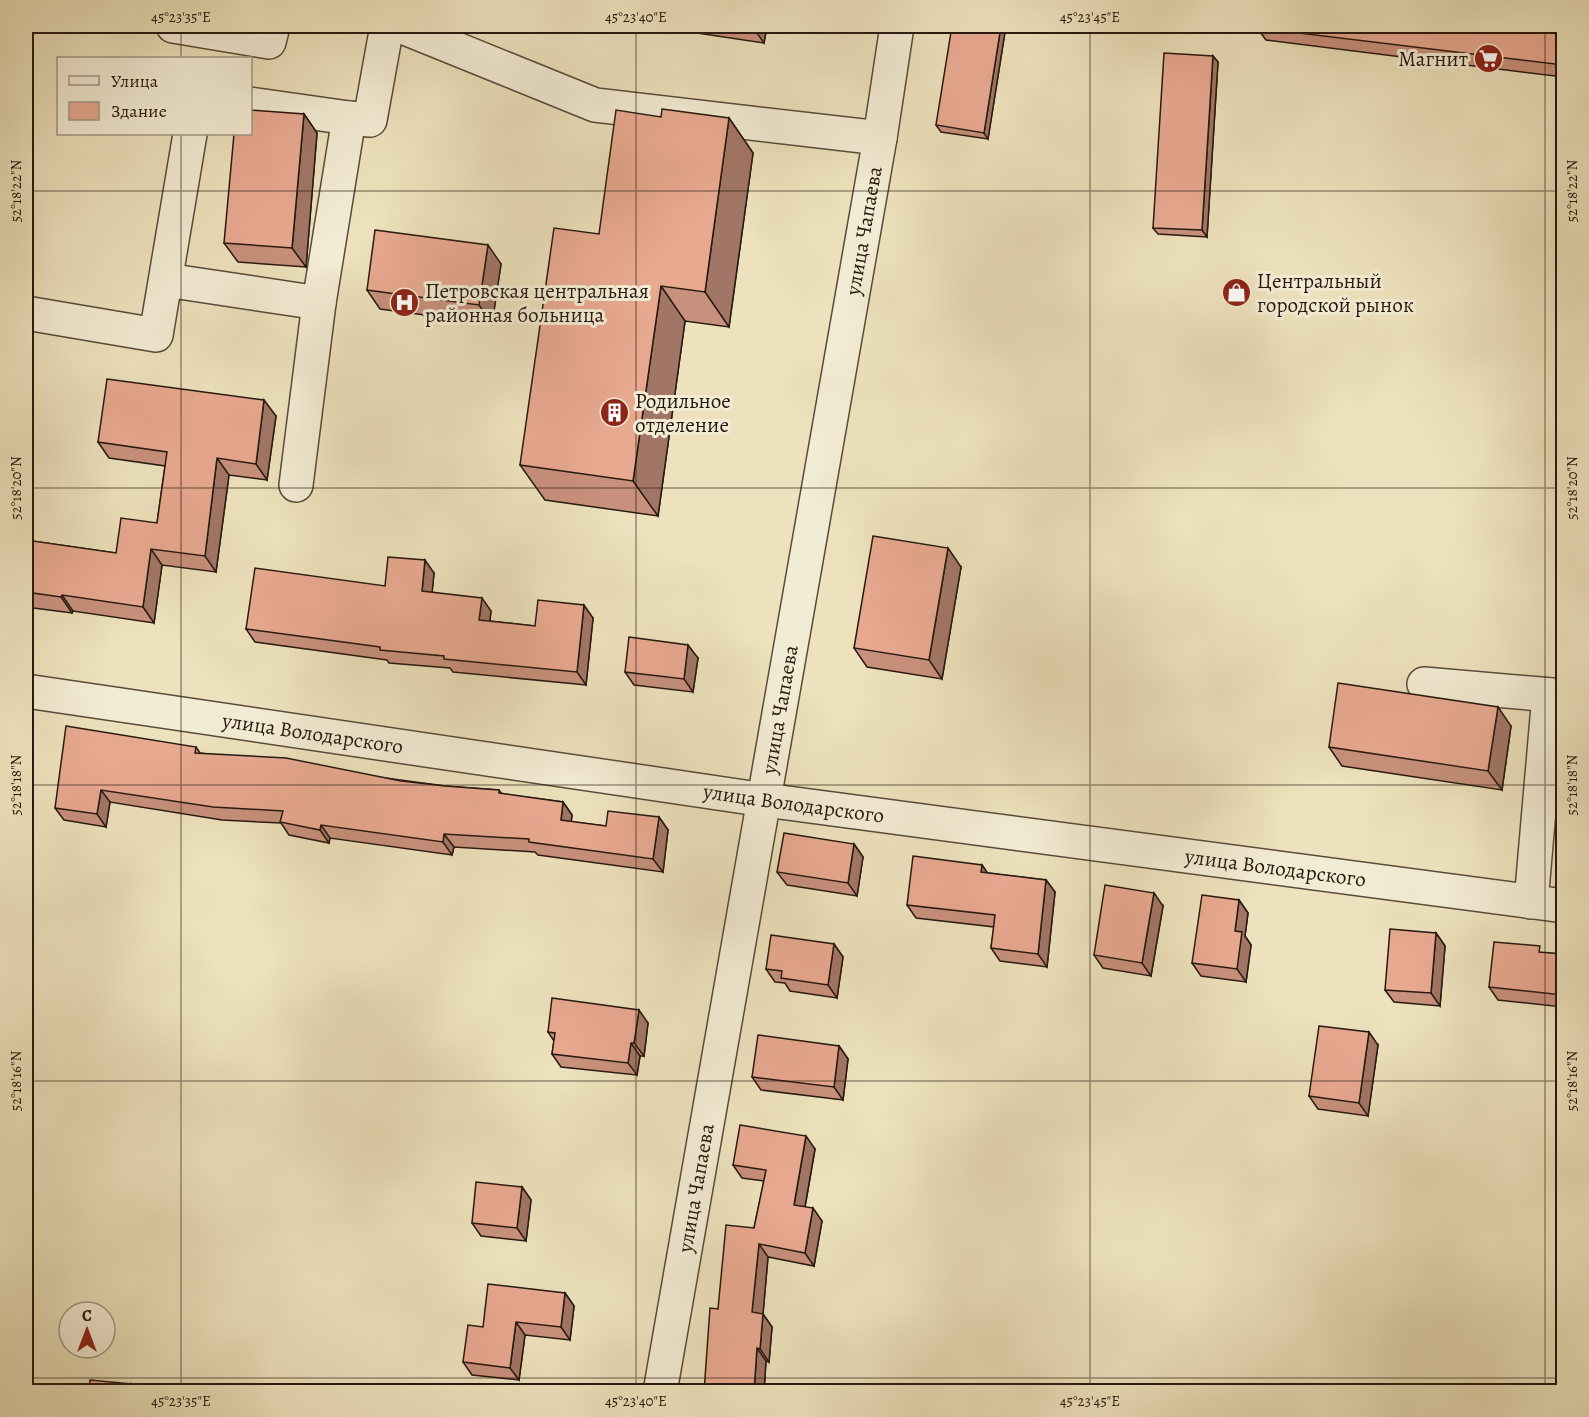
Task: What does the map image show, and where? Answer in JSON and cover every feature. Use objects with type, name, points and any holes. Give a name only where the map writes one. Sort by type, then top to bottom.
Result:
[{"type":"street","points":[[173,26],[204,45],[269,42],[273,26]]},
{"type":"street","points":[[252,104],[370,120],[387,26]]},
{"type":"street","points":[[400,26],[595,105],[880,138]]},
{"type":"street","name":"улица Чапаева","points":[[660,1392],[880,138],[897,26]]},
{"type":"street","points":[[296,485],[319,303],[349,118]]},
{"type":"street","points":[[26,313],[156,335],[190,135]]},
{"type":"street","points":[[166,280],[319,303]]},
{"type":"street","points":[[1424,684],[1556,696],[1531,902]]},
{"type":"street","name":"улица Володарского","points":[[26,691],[765,800],[1563,906]]},
{"type":"building","points":[[952,26],[1001,26],[984,133],[936,125]]},
{"type":"building","name":"Магнит","points":[[1257,26],[1563,26],[1563,65],[1257,28]]},
{"type":"building","points":[[1164,53],[1213,56],[1202,230],[1153,228]]},
{"type":"building","name":"Родильное отделение","points":[[662,109],[729,118],[705,292],[661,286],[633,481],[520,465],[554,228],[599,234],[616,110],[661,117]]},
{"type":"building","points":[[252,110],[304,114],[292,248],[224,243],[234,135],[252,135]]},
{"type":"building","points":[[375,230],[488,245],[479,305],[367,290]]},
{"type":"building","points":[[107,379],[264,400],[256,464],[217,458],[205,556],[151,549],[143,607],[26,592],[26,540],[116,553],[121,518],[157,523],[167,452],[98,442]]},
{"type":"building","points":[[873,536],[948,548],[929,660],[854,648]]},
{"type":"building","points":[[388,557],[425,560],[422,591],[482,598],[479,620],[535,626],[538,600],[584,605],[577,672],[444,659],[444,656],[380,650],[380,647],[246,629],[255,568],[385,586]]},
{"type":"building","points":[[629,637],[688,645],[684,679],[625,672]]},
{"type":"building","points":[[1338,683],[1498,707],[1488,771],[1329,747]]},
{"type":"building","points":[[66,726],[196,747],[195,753],[286,758],[401,781],[499,790],[499,793],[563,802],[561,820],[606,826],[608,811],[659,817],[653,859],[529,842],[529,839],[444,834],[443,842],[321,825],[320,830],[280,822],[283,811],[213,807],[101,790],[97,814],[55,808]]},
{"type":"building","points":[[784,833],[854,844],[848,883],[777,872]]},
{"type":"building","points":[[913,856],[982,865],[981,872],[1046,880],[1038,954],[991,948],[995,915],[907,905]]},
{"type":"building","points":[[1105,885],[1154,893],[1142,963],[1094,955]]},
{"type":"building","points":[[1202,895],[1239,900],[1235,931],[1242,932],[1237,969],[1192,963]]},
{"type":"building","points":[[1390,929],[1436,933],[1431,993],[1385,990]]},
{"type":"building","points":[[771,935],[834,944],[828,985],[781,978],[782,971],[766,969]]},
{"type":"building","points":[[1494,942],[1540,946],[1539,952],[1563,954],[1563,995],[1489,987]]},
{"type":"building","points":[[552,998],[639,1010],[634,1043],[631,1043],[628,1063],[552,1054],[555,1033],[548,1032]]},
{"type":"building","points":[[1319,1026],[1369,1032],[1359,1103],[1309,1096]]},
{"type":"building","points":[[758,1035],[839,1046],[834,1087],[752,1077]]},
{"type":"building","points":[[740,1125],[806,1136],[794,1205],[813,1208],[805,1253],[759,1244],[752,1312],[763,1314],[760,1349],[757,1348],[754,1392],[704,1392],[710,1308],[718,1309],[726,1225],[754,1228],[766,1170],[733,1165]]},
{"type":"building","points":[[476,1182],[522,1187],[517,1228],[472,1223]]},
{"type":"building","points":[[488,1284],[565,1293],[561,1327],[516,1322],[510,1368],[463,1362],[468,1325],[483,1327]]},
{"type":"building","points":[[90,1380],[131,1384],[131,1392],[89,1392]]},
{"type":"place","name":"Магнит","points":[[1489,59]]},
{"type":"place","name":"Центральный городской рынок","points":[[1236,293]]},
{"type":"place","name":"Петровская центральная районная больница","points":[[404,303]]},
{"type":"place","name":"Родильное отделение","points":[[614,413]]}]
